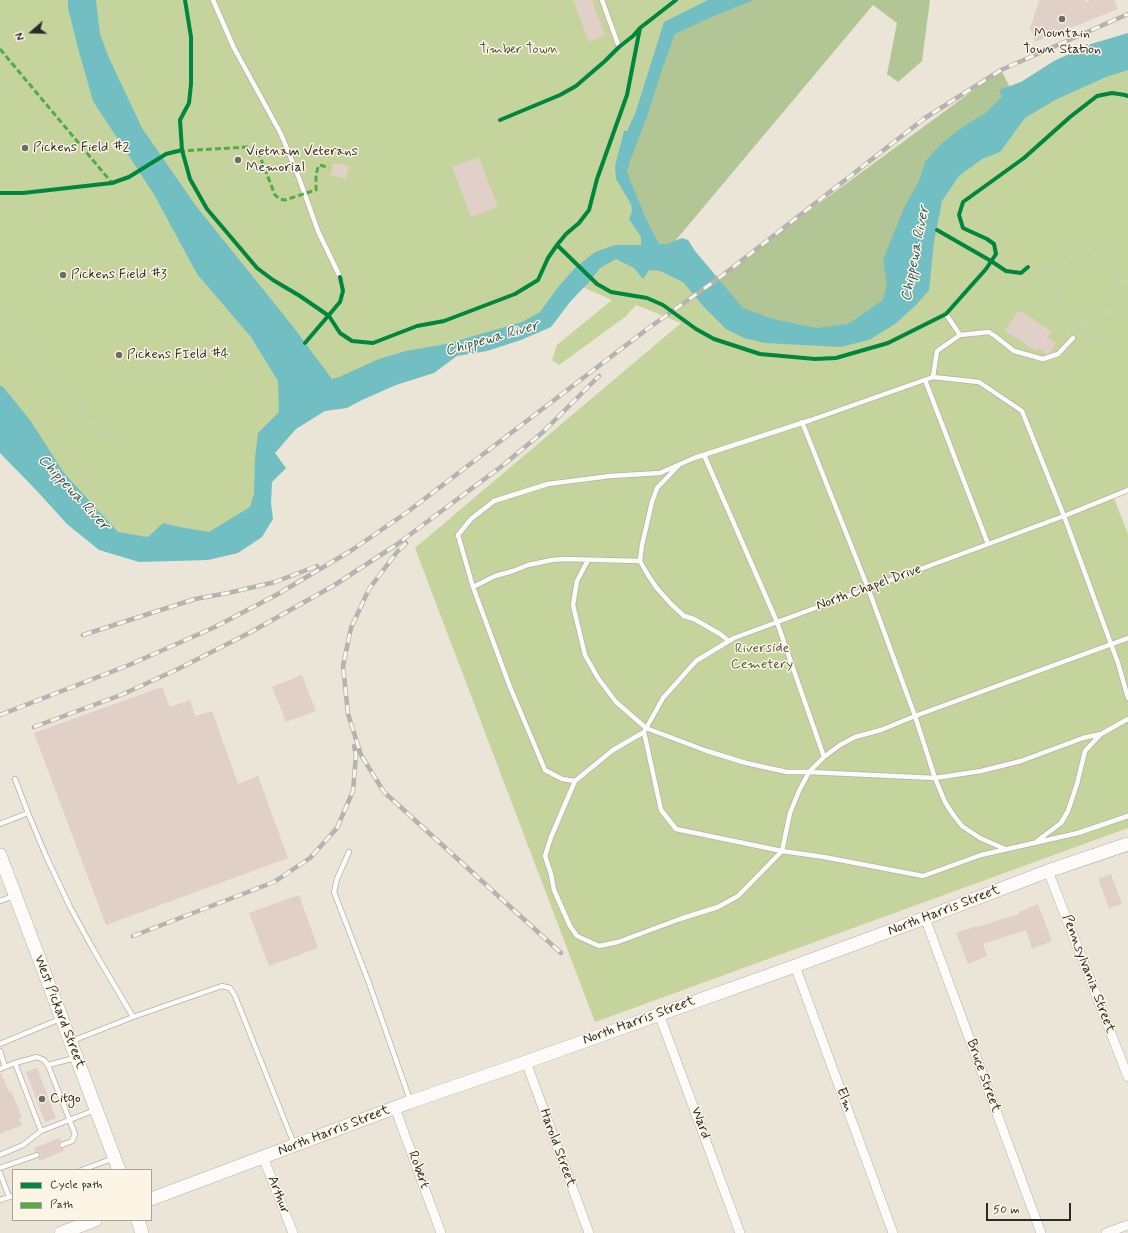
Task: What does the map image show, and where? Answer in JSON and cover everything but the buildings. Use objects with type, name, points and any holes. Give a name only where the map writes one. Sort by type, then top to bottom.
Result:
[{"type":"street","name":"North Harris Street","points":[[152,1199],[410,1102],[795,966],[1048,871],[1128,844]]},
{"type":"street","name":"West Pickard Street","points":[[0,855],[116,1164]]},
{"type":"street","name":"Pennsylvania Street","points":[[1048,871],[1128,1078]]},
{"type":"street","name":"Bruce Street","points":[[925,918],[1041,1233]]},
{"type":"street","name":"Elm","points":[[795,966],[893,1233]]},
{"type":"street","name":"Ward","points":[[659,1014],[740,1233]]},
{"type":"street","name":"Harold Street","points":[[526,1062],[589,1233]]},
{"type":"street","name":"Robert","points":[[395,1108],[441,1233]]},
{"type":"street","name":"Arthur","points":[[263,1157],[293,1233]]},
{"type":"street","points":[[61,1233],[92,1221]]},
{"type":"street","points":[[138,1221],[142,1233]]},
{"type":"street","points":[[1106,1233],[1128,1225]]},
{"type":"lane","points":[[213,0],[234,48],[281,134],[318,231],[340,277]]},
{"type":"lane","points":[[602,0],[619,47]]},
{"type":"lane","points":[[946,314],[960,335]]},
{"type":"lane","points":[[933,377],[937,351],[960,335],[989,332],[1014,351],[1043,359],[1058,354],[1073,338]]},
{"type":"lane","points":[[575,781],[562,779],[545,770],[510,687],[473,587],[458,535],[471,519],[494,501],[548,484],[610,476],[660,472],[704,455],[933,377],[979,382],[1022,411],[1064,516],[1118,663],[1128,698]]},
{"type":"lane","points":[[925,380],[988,544]]},
{"type":"lane","points":[[802,422],[868,588],[915,716],[935,778],[945,802],[962,826],[980,838],[1005,849]]},
{"type":"lane","points":[[704,455],[776,622],[824,757]]},
{"type":"lane","points":[[679,464],[657,488],[646,526],[640,561],[656,587],[684,616],[694,619],[729,641]]},
{"type":"lane","name":"North Chapel Drive","points":[[645,730],[663,698],[696,661],[734,638],[1064,516],[1128,490]]},
{"type":"lane","points":[[473,587],[495,576],[528,565],[552,560],[640,561]]},
{"type":"lane","points":[[588,560],[577,581],[573,605],[585,655],[598,678],[616,702],[645,730],[746,763],[787,772],[935,778],[981,771],[1021,761],[1083,738],[1101,734],[1128,719]]},
{"type":"lane","points":[[645,730],[613,750],[575,781],[551,836],[545,856],[554,890],[570,926],[577,936],[599,946],[618,942],[680,919],[718,907],[738,896],[782,851],[790,813],[809,772],[824,757],[840,745],[855,737],[880,730],[1128,638]]},
{"type":"lane","points":[[645,730],[661,810],[676,829],[782,851],[824,857],[923,876],[980,855],[1078,833],[1128,816]]},
{"type":"lane","points":[[1036,842],[1061,823],[1068,811],[1085,752],[1101,734]]},
{"type":"lane","points":[[15,779],[46,856],[70,907],[133,1017]]},
{"type":"lane","points":[[0,824],[28,814]]},
{"type":"lane","points":[[349,852],[337,879],[334,892],[410,1102]]},
{"type":"lane","points":[[0,901],[15,895]]},
{"type":"lane","points":[[70,1042],[133,1017],[222,986],[230,988],[235,996],[294,1146]]},
{"type":"lane","points":[[0,1044],[62,1019]]},
{"type":"lane","points":[[0,1052],[5,1067]]},
{"type":"lane","points":[[0,1069],[37,1057],[44,1060],[48,1065],[74,1134],[72,1141],[62,1145]]},
{"type":"lane","points":[[48,1065],[76,1057]]},
{"type":"lane","points":[[16,1063],[41,1131]]},
{"type":"lane","points":[[0,1155],[23,1145],[41,1131],[96,1110]]},
{"type":"lane","points":[[0,1168],[37,1155]]},
{"type":"lane","points":[[88,1169],[116,1164]]},
{"type":"lane","points":[[0,1173],[11,1196],[0,1200]]},
{"type":"path","points":[[1042,273],[1095,245],[1128,290]]},
{"type":"path","points":[[1028,267],[1036,267],[1042,273],[1094,342]]},
{"type":"path","points":[[1123,283],[1128,281]]},
{"type":"path","points":[[1068,332],[1128,302]]},
{"type":"path","points":[[0,318],[105,439]]},
{"type":"green space","points":[[0,0],[725,0],[622,172],[715,297],[928,187],[1008,105],[1128,59],[1128,491],[1113,496],[1128,534],[1128,828],[595,1022],[415,548],[681,323],[636,305],[625,317],[559,365],[552,360],[557,345],[612,300],[578,285],[543,327],[384,369],[267,438],[261,521],[233,545],[113,535],[0,414]]},
{"type":"green space","points":[[723,0],[930,0],[922,61],[898,82],[887,74],[897,23],[873,5],[665,253],[655,247],[622,172],[669,27]]},
{"type":"green space","points":[[1001,70],[1017,101],[928,187],[905,310],[846,335],[795,335],[704,288]]},
{"type":"water","name":"Chippewa River","points":[[68,0],[96,0],[100,34],[109,58],[142,128],[196,206],[291,324],[332,379],[379,359],[406,351],[446,344],[522,322],[540,312],[559,286],[575,268],[595,252],[615,245],[641,245],[641,237],[629,219],[632,211],[631,204],[616,179],[615,166],[624,131],[627,131],[635,114],[664,22],[708,0],[754,0],[709,18],[675,34],[627,172],[646,219],[659,244],[667,244],[682,238],[688,240],[695,251],[743,308],[773,319],[817,328],[848,324],[883,300],[887,284],[883,260],[904,208],[919,181],[925,162],[940,145],[964,126],[986,113],[1002,97],[999,90],[1021,82],[1054,61],[1091,44],[1128,33],[1128,70],[1106,77],[1055,100],[1025,118],[1000,152],[982,159],[959,176],[942,201],[934,242],[929,290],[917,304],[895,324],[869,340],[840,347],[765,343],[744,338],[726,329],[704,307],[683,282],[660,271],[649,270],[643,279],[634,268],[616,259],[600,268],[570,302],[551,327],[521,340],[487,351],[457,356],[434,373],[396,385],[347,408],[325,411],[296,429],[275,453],[286,468],[272,482],[271,503],[273,519],[262,537],[238,553],[208,560],[139,562],[99,550],[67,524],[0,453],[0,385],[30,420],[64,473],[118,532],[148,537],[163,523],[209,532],[250,507],[254,494],[255,458],[258,433],[279,412],[278,381],[251,337],[197,274],[155,196],[93,101],[68,8]]},
{"type":"railway","points":[[0,715],[129,665],[215,627],[278,594],[352,550],[406,513],[646,330],[723,275],[925,118],[1001,70],[1128,14]]},
{"type":"railway","points":[[34,727],[121,695],[176,670],[251,632],[333,586],[396,545],[502,466],[543,432],[599,376]]},
{"type":"railway","points":[[406,543],[397,552],[369,589],[351,628],[343,666],[348,714],[361,755],[384,792],[561,953]]},
{"type":"railway","points":[[83,635],[195,599],[275,582],[317,566]]},
{"type":"railway","points":[[133,936],[274,882],[310,858],[337,828],[353,791],[356,755],[354,746]]},
{"type":"marked path","points":[[0,49],[112,183]]},
{"type":"marked path","points":[[179,151],[248,147],[257,149],[275,195],[280,199],[285,200],[316,190],[316,175],[318,167],[320,165],[329,168]]},
{"type":"cycle path","points":[[185,0],[191,37],[191,84],[189,103],[180,120],[182,150],[190,179],[207,209],[257,268],[329,316],[340,333],[352,341],[373,343],[417,326],[444,321],[515,294],[538,280],[548,258],[557,245],[566,234],[579,223],[589,210],[597,179],[627,95],[640,28]]},
{"type":"cycle path","points":[[500,120],[560,95],[576,86],[633,36],[640,28],[676,0]]},
{"type":"cycle path","points":[[557,245],[597,284],[611,292],[647,298],[663,305],[696,329],[714,339],[760,354],[815,359],[836,358],[888,343],[946,314],[986,269],[996,254],[994,244],[987,239],[963,228],[959,215],[963,202],[1024,158],[1070,117],[1097,96],[1112,93],[1128,96]]},
{"type":"cycle path","points":[[0,193],[23,193],[112,183],[129,177],[166,154],[182,150]]},
{"type":"cycle path","points":[[937,230],[1006,271],[1021,273],[1028,267]]},
{"type":"cycle path","points":[[305,343],[340,302],[343,291],[340,277]]},
{"type":"place","name":"Mountain Town Station","points":[[1062,19]]},
{"type":"place","name":"Pickens Field #2","points":[[25,148]]},
{"type":"place","name":"Vietnam Veterans Memorial","points":[[238,160]]},
{"type":"place","name":"Pickens Field #3","points":[[63,275]]},
{"type":"place","name":"Pickens FIeld #4","points":[[119,355]]},
{"type":"place","name":"Citgo","points":[[42,1099]]},
{"type":"park label","name":"Timber Town","points":[[519,50]]},
{"type":"park label","name":"Riverside Cemetery","points":[[762,658]]}]
